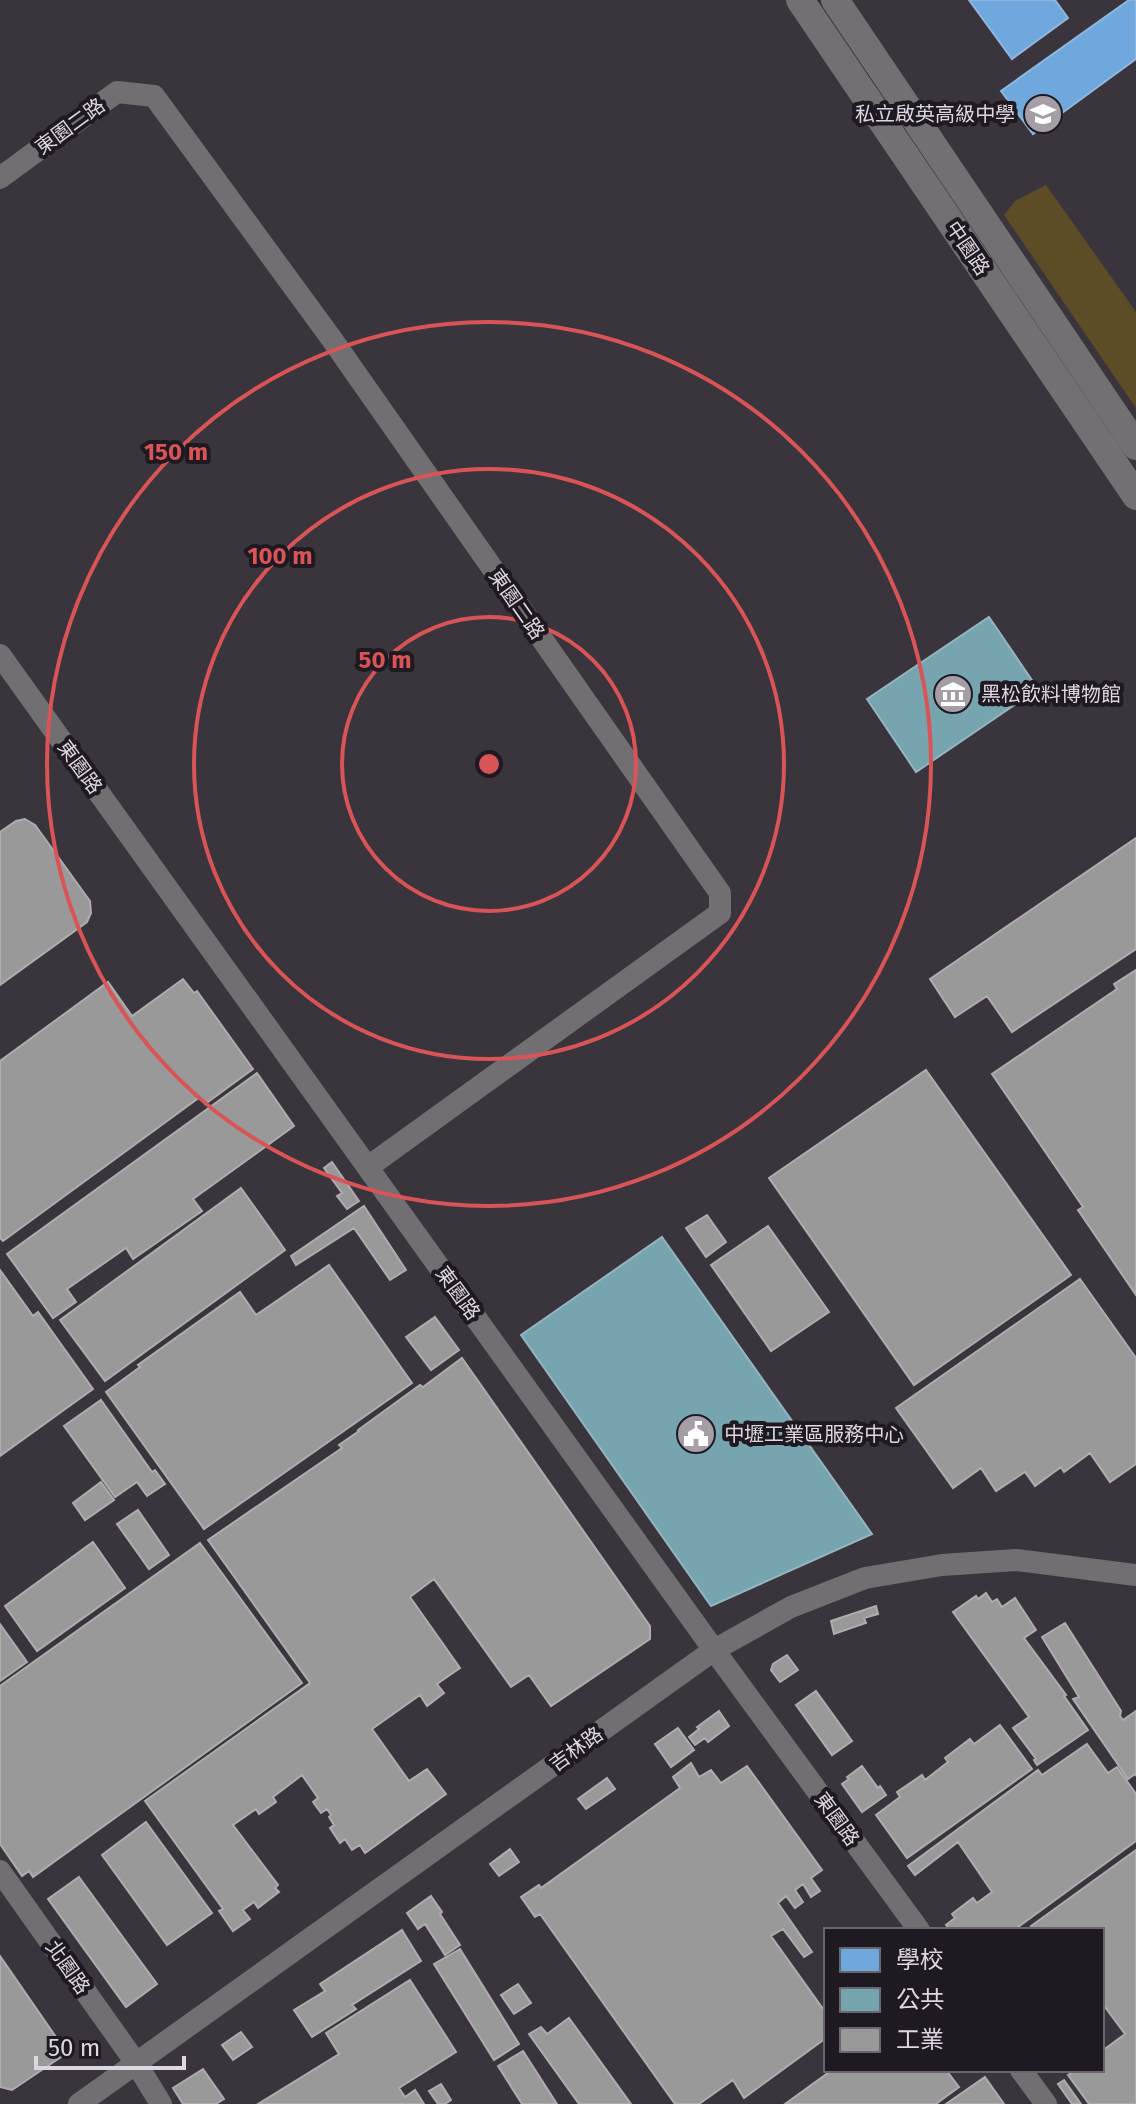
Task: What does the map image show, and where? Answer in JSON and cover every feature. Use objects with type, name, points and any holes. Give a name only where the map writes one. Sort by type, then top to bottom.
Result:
[{"type":"main road","name":"中園路","points":[[800,0],[1136,496]]},
{"type":"main road","name":"中園路","points":[[835,0],[1136,446]]},
{"type":"street","name":"東園二路","points":[[0,178],[117,92],[154,96],[331,338],[720,893],[720,913],[368,1167]]},
{"type":"street","name":"東園路","points":[[0,655],[714,1650],[918,1928]]},
{"type":"street","name":"吉林路","points":[[79,2104],[714,1650],[791,1607],[865,1578],[942,1565],[1016,1560],[1136,1575]]},
{"type":"street","name":"北園路","points":[[0,1871],[136,2063],[161,2104]]},
{"type":"street","points":[[1022,2072],[1046,2104]]},
{"type":"shaded area","points":[[1046,185],[1136,312],[1136,408],[1004,215],[1015,201]]},
{"type":"building: 學校","points":[[969,0],[1055,0],[1068,18],[1012,59]]},
{"type":"building: 學校","points":[[1129,0],[1136,0],[1136,59],[1033,134],[1001,91]]},
{"type":"building: 公共","name":"黑松飲料博物館","points":[[989,617],[1038,689],[916,772],[867,699]]},
{"type":"building: 公共","name":"中壢工業區服務中心","points":[[662,1237],[872,1534],[711,1606],[521,1335]]},
{"type":"building: 工業","points":[[25,819],[35,825],[90,901],[91,913],[87,922],[0,985],[0,832]]},
{"type":"building: 工業","points":[[1136,838],[1136,949],[1012,1032],[987,996],[955,1017],[930,979]]},
{"type":"building: 工業","points":[[1136,970],[1136,1295],[1078,1210],[1083,1207],[992,1074],[1117,989],[1114,984]]},
{"type":"building: 工業","points":[[183,979],[194,993],[197,991],[253,1069],[205,1104],[200,1097],[3,1241],[0,1238],[0,1061],[108,982],[132,1016]]},
{"type":"building: 工業","points":[[926,1070],[1071,1275],[914,1385],[769,1178]]},
{"type":"building: 工業","points":[[257,1073],[294,1126],[193,1199],[202,1211],[133,1259],[126,1248],[67,1289],[76,1302],[53,1318],[7,1254]]},
{"type":"building: 工業","points":[[332,1162],[359,1201],[347,1209],[337,1196],[342,1193],[324,1168]]},
{"type":"building: 工業","points":[[241,1188],[285,1250],[105,1381],[60,1320]]},
{"type":"building: 工業","points":[[364,1206],[406,1270],[390,1280],[354,1228],[296,1265],[291,1256]]},
{"type":"building: 工業","points":[[707,1215],[726,1242],[706,1257],[686,1228]]},
{"type":"building: 工業","points":[[768,1226],[829,1312],[771,1351],[711,1265]]},
{"type":"building: 工業","points":[[329,1265],[412,1383],[204,1529],[106,1392],[140,1367],[138,1365],[240,1292],[256,1315]]},
{"type":"building: 工業","points":[[0,1270],[33,1316],[38,1312],[93,1389],[0,1456]]},
{"type":"building: 工業","points":[[1080,1279],[1136,1358],[1136,1464],[1110,1482],[1090,1453],[1064,1472],[1061,1467],[1035,1486],[1025,1472],[996,1491],[981,1468],[953,1488],[896,1408]]},
{"type":"building: 工業","points":[[435,1317],[459,1350],[431,1370],[406,1337]]},
{"type":"building: 工業","points":[[462,1358],[650,1626],[650,1639],[551,1706],[529,1675],[511,1687],[434,1579],[410,1597],[460,1668],[437,1684],[444,1693],[427,1706],[420,1695],[372,1729],[409,1781],[427,1769],[446,1794],[365,1853],[360,1845],[352,1850],[345,1839],[340,1843],[330,1828],[334,1825],[329,1817],[331,1815],[327,1809],[321,1813],[313,1802],[318,1798],[302,1775],[273,1797],[276,1802],[259,1814],[256,1809],[233,1825],[278,1885],[275,1888],[279,1892],[258,1908],[254,1902],[243,1910],[250,1919],[233,1931],[219,1911],[223,1909],[145,1801],[310,1683],[208,1540],[342,1448],[339,1445],[358,1430]]},
{"type":"building: 工業","points":[[101,1400],[152,1472],[155,1470],[165,1484],[147,1496],[137,1482],[115,1497],[64,1426]]},
{"type":"building: 工業","points":[[101,1482],[114,1500],[85,1520],[73,1503]]},
{"type":"building: 工業","points":[[138,1510],[169,1555],[149,1569],[117,1524]]},
{"type":"building: 工業","points":[[93,1542],[125,1588],[37,1651],[5,1606]]},
{"type":"building: 工業","points":[[200,1543],[302,1683],[33,1877],[29,1871],[22,1876],[0,1844],[0,1686]]},
{"type":"building: 工業","points":[[986,1593],[992,1602],[997,1599],[1002,1607],[1015,1598],[1036,1630],[1024,1638],[1088,1730],[1037,1765],[1036,1759],[1013,1728],[1029,1717],[953,1612]]},
{"type":"building: 工業","points":[[876,1606],[878,1614],[864,1618],[866,1623],[834,1634],[831,1621]]},
{"type":"building: 工業","points":[[1065,1623],[1121,1711],[1123,1720],[1136,1711],[1136,1776],[1128,1779],[1073,1699],[1079,1697],[1042,1637]]},
{"type":"building: 工業","points":[[0,1624],[27,1662],[0,1681]]},
{"type":"building: 工業","points":[[787,1655],[798,1670],[780,1682],[771,1670],[773,1664]]},
{"type":"building: 工業","points":[[816,1691],[852,1741],[832,1755],[796,1705]]},
{"type":"building: 工業","points":[[719,1711],[729,1726],[708,1742],[705,1738],[695,1745],[689,1737]]},
{"type":"building: 工業","points":[[1000,1725],[1032,1769],[907,1858],[876,1815],[900,1797],[897,1792],[922,1775],[925,1780],[948,1762],[945,1758],[970,1739],[974,1744]]},
{"type":"building: 工業","points":[[678,1728],[694,1750],[671,1767],[655,1744]]},
{"type":"building: 工業","points":[[1087,1744],[1108,1773],[1117,1767],[1136,1794],[1136,1841],[1017,1928],[948,1928],[946,1925],[955,1918],[952,1914],[973,1898],[977,1903],[992,1892],[958,1842],[915,1875],[908,1866],[1038,1770],[1042,1775]]},
{"type":"building: 工業","points":[[691,1763],[699,1777],[711,1770],[721,1783],[747,1766],[822,1870],[811,1878],[820,1891],[811,1897],[803,1884],[795,1890],[803,1902],[795,1908],[786,1896],[778,1903],[812,1952],[804,1957],[783,1929],[771,1936],[824,2010],[824,2039],[744,2098],[733,2080],[699,2104],[675,2104],[540,1914],[535,1917],[521,1897],[539,1885],[541,1888],[680,1788],[673,1777]]},
{"type":"building: 工業","points":[[862,1766],[886,1795],[862,1812],[842,1784]]},
{"type":"building: 工業","points":[[607,1778],[615,1789],[586,1809],[578,1799]]},
{"type":"building: 工業","points":[[146,1822],[212,1913],[167,1945],[102,1855]]},
{"type":"building: 工業","points":[[510,1849],[519,1862],[499,1876],[490,1864]]},
{"type":"building: 工業","points":[[1136,1850],[1136,2104],[1089,2104],[1068,2075],[1073,2072],[1104,2072],[1104,2050],[1125,2034],[1104,2006],[1104,1928],[1031,1926]]},
{"type":"building: 工業","points":[[79,1877],[157,1984],[126,2007],[48,1899]]},
{"type":"building: 工業","points":[[431,1896],[460,1945],[445,1955],[425,1924],[418,1929],[407,1913]]},
{"type":"building: 工業","points":[[402,1930],[421,1961],[352,2005],[356,2009],[312,2037],[294,2010],[325,1991],[320,1984]]},
{"type":"building: 工業","points":[[460,1949],[519,2044],[494,2060],[434,1964]]},
{"type":"building: 工業","points":[[0,1956],[67,2053],[12,2090],[0,2087]]},
{"type":"building: 工業","points":[[410,1980],[456,2052],[399,2088],[405,2097],[415,2090],[424,2104],[258,2104],[339,2054],[326,2033]]},
{"type":"building: 工業","points":[[518,1984],[531,2003],[514,2014],[501,1995]]},
{"type":"building: 工業","points":[[569,2018],[631,2104],[579,2104],[529,2034],[541,2027],[547,2034]]},
{"type":"building: 工業","points":[[241,2032],[252,2047],[233,2060],[222,2045]]},
{"type":"building: 工業","points":[[523,2051],[557,2104],[522,2104],[498,2066]]},
{"type":"building: 工業","points":[[203,2069],[224,2099],[216,2104],[183,2104],[173,2088]]},
{"type":"building: 工業","points":[[829,2072],[948,2072],[959,2087],[936,2104],[785,2104]]},
{"type":"building: 工業","points":[[985,2077],[1004,2104],[946,2104]]},
{"type":"building: 工業","points":[[1064,2080],[1081,2104],[1072,2104],[1058,2084]]},
{"type":"building: 工業","points":[[441,2084],[451,2100],[445,2104],[438,2104],[429,2091]]},
{"type":"place","name":"私立啟英高級中學","points":[[1043,114]]},
{"type":"place","name":"黑松飲料博物館","points":[[953,694]]},
{"type":"place","name":"中壢工業區服務中心","points":[[696,1434]]}]
